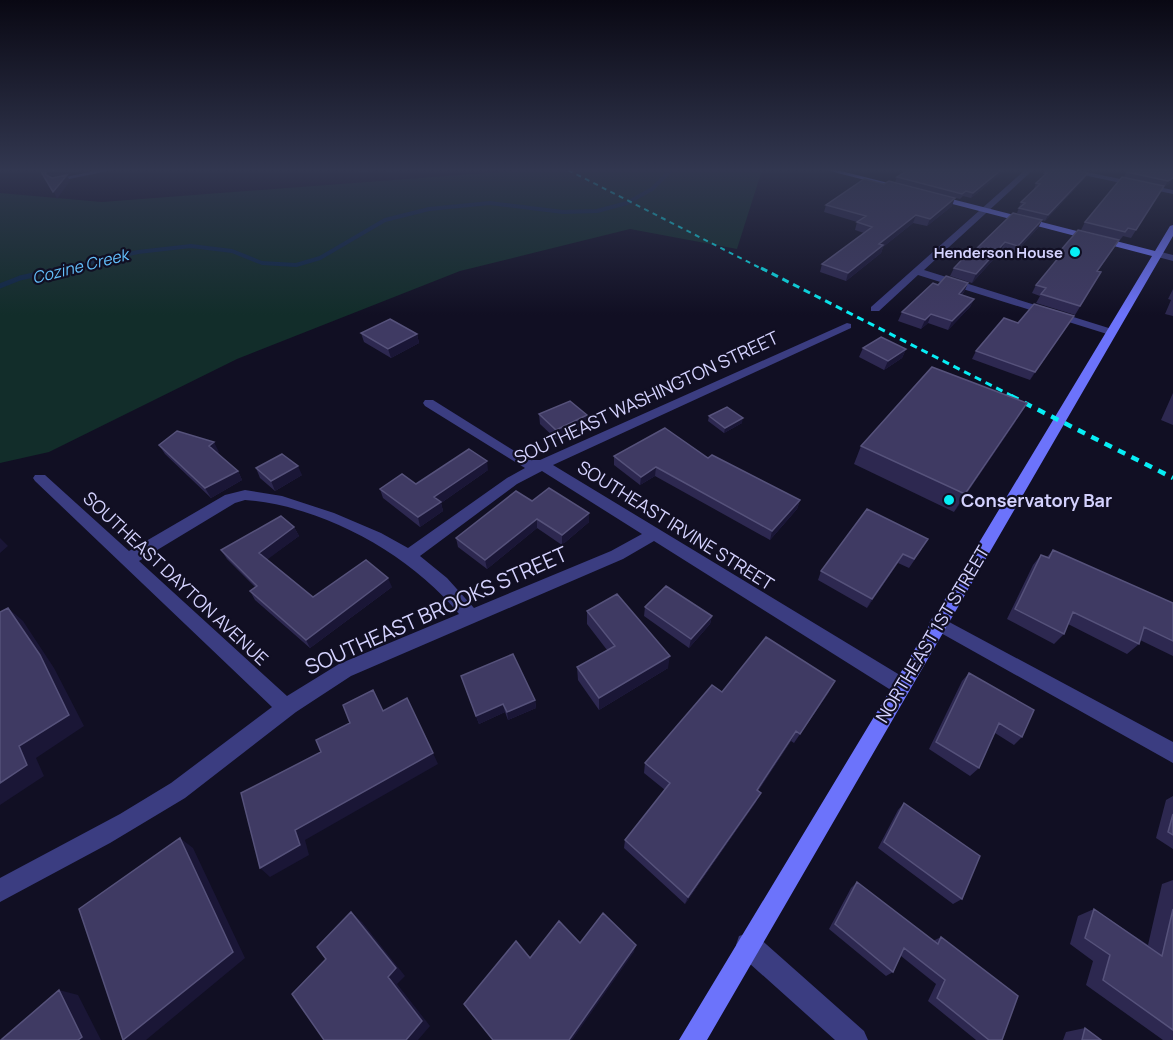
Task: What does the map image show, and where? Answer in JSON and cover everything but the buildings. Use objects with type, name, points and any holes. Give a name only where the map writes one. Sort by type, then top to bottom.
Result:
[{"type":"street","points":[[875,309],[974,219]]},
{"type":"street","points":[[1021,219],[1173,258]]},
{"type":"street","name":"NORTHEAST 1ST STREET","points":[[692,1040],[1173,228]]},
{"type":"street","points":[[916,271],[1111,332]]},
{"type":"street","name":"SOUTHEAST WASHINGTON STREET","points":[[409,556],[512,481],[542,465],[848,326]]},
{"type":"street","name":"SOUTHEAST IRVINE STREET","points":[[429,403],[526,464],[542,465],[901,686]]},
{"type":"street","name":"SOUTHEAST DAYTON AVENUE","points":[[40,478],[285,707]]},
{"type":"street","points":[[127,560],[230,499],[245,495],[274,499],[365,532],[409,556],[437,579],[471,616]]},
{"type":"street","name":"SOUTHEAST BROOKS STREET","points":[[0,891],[165,798],[202,774],[314,686],[345,670],[617,555],[654,534]]},
{"type":"street","points":[[938,623],[1173,753]]},
{"type":"street","points":[[748,945],[855,1040]]},
{"type":"green space","points":[[0,219],[747,219],[737,249],[630,229],[460,271],[237,359],[49,452],[0,463]]},
{"type":"waterway","name":"Cozine Creek","points":[[58,270],[138,252],[191,246],[232,251],[262,263],[296,265],[320,258],[391,219]]},
{"type":"waterway","name":"Cozine Creek","points":[[0,286],[20,278],[65,268]]},
{"type":"railway","points":[[663,219],[764,270]]},
{"type":"railway","points":[[761,268],[1014,397]]},
{"type":"railway","points":[[1011,396],[1173,478]]},
{"type":"place","name":"Henderson House","points":[[1075,252]]},
{"type":"place","name":"Conservatory Bar","points":[[949,500]]}]
